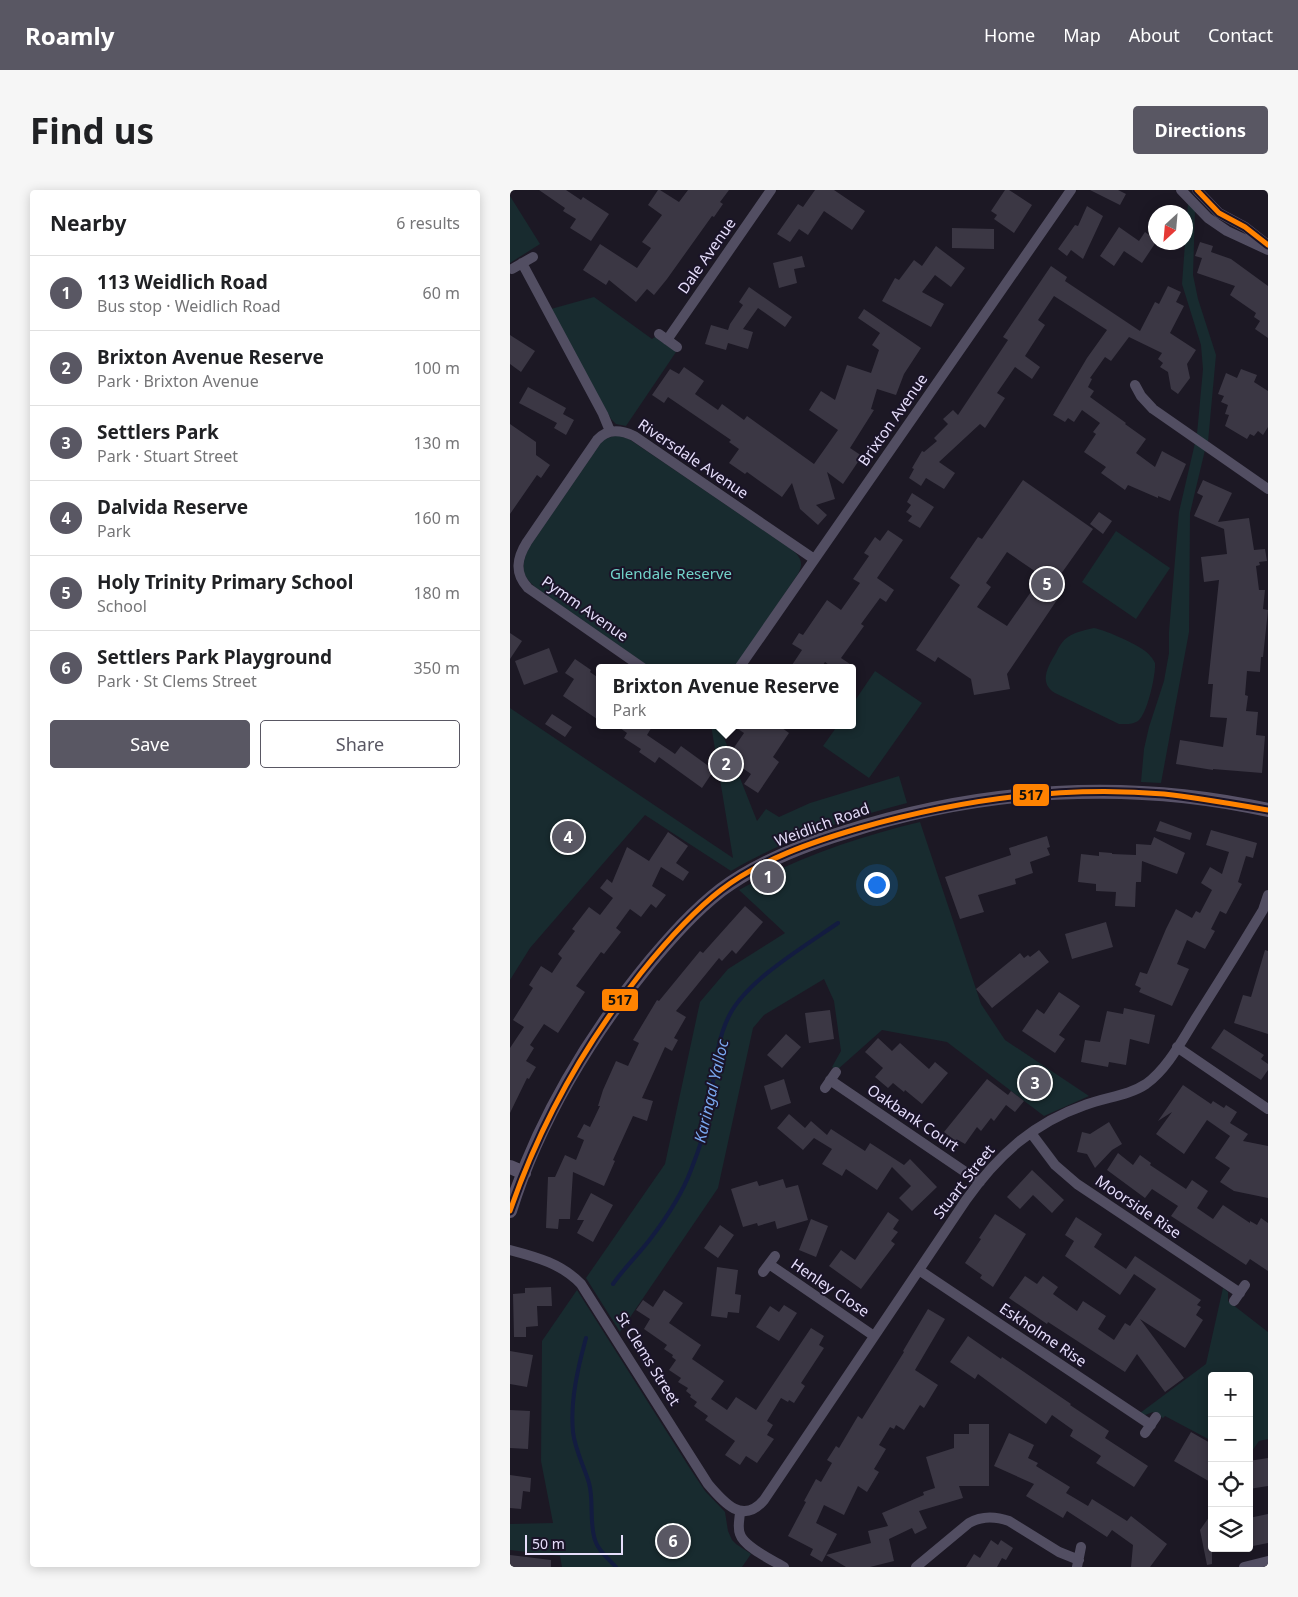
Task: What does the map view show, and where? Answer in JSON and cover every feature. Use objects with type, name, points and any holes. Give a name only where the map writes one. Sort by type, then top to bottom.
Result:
[{"type":"street","name":"Dale Avenue","points":[[676,347],[663,337],[771,190]]},
{"type":"street","name":"Brixton Avenue","points":[[742,664],[1071,190]]},
{"type":"street","points":[[1181,190],[1208,218],[1227,231],[1268,250]]},
{"type":"street","points":[[1197,190],[1219,213],[1245,227],[1268,245]]},
{"type":"street","points":[[512,269],[533,257]]},
{"type":"street","points":[[522,263],[603,414],[610,431]]},
{"type":"street","points":[[1135,385],[1149,406],[1268,489]]},
{"type":"street","name":"Riversdale Avenue","points":[[610,431],[625,432],[634,436],[814,560]]},
{"type":"street","name":"Pymm Avenue","points":[[610,431],[597,440],[526,542],[519,556],[518,570],[519,577],[528,588],[637,664]]},
{"type":"street","name":"Weidlich Road","points":[[510,1211],[524,1173],[569,1079],[601,1028],[633,983],[664,945],[703,905],[722,889],[766,864],[833,836],[890,818],[952,804],[1008,796],[1121,791],[1179,795],[1268,810]]},
{"type":"street","name":"Stuart Street","points":[[740,1511],[745,1512],[755,1509],[764,1500],[980,1182],[1010,1148],[1030,1133],[1074,1109],[1127,1092],[1145,1084],[1163,1067],[1258,918],[1268,895]]},
{"type":"street","points":[[1177,1047],[1268,1109]]},
{"type":"street","name":"Oakbank Court","points":[[830,1080],[980,1182]]},
{"type":"street","name":"Moorside Rise","points":[[1030,1133],[1055,1165],[1077,1184],[1240,1293]]},
{"type":"street","points":[[510,1167],[524,1173]]},
{"type":"street","name":"St Clems Street","points":[[510,1250],[548,1261],[570,1273],[581,1284],[702,1476],[720,1498],[740,1511]]},
{"type":"street","name":"Henley Close","points":[[769,1264],[874,1336]]},
{"type":"street","name":"Eskholme Rise","points":[[919,1270],[1151,1425]]},
{"type":"street","points":[[740,1511],[739,1526],[742,1539],[784,1567]]},
{"type":"street","points":[[916,1567],[969,1523],[977,1519],[989,1517],[1002,1518],[1008,1521],[1078,1563],[1080,1547]]},
{"type":"street","points":[[1244,1567],[1268,1561]]},
{"type":"green space","points":[[510,196],[540,244],[510,263]]},
{"type":"green space","points":[[1193,209],[1195,211],[1193,275],[1198,299],[1216,355],[1208,442],[1197,434],[1203,369],[1201,345],[1182,284],[1185,250],[1193,250]]},
{"type":"green space","points":[[594,297],[652,339],[655,337],[676,352],[626,426],[616,424],[611,419],[551,309]]},
{"type":"green space","name":"Glendale Reserve","points":[[617,435],[629,439],[791,549],[799,558],[801,567],[798,574],[737,664],[645,664],[535,587],[527,578],[523,565],[528,549],[605,439]]},
{"type":"green space","points":[[1195,443],[1205,450],[1190,513],[1189,632],[1161,783],[1141,782],[1144,749],[1164,681],[1169,653],[1179,512]]},
{"type":"green space","points":[[1116,531],[1170,568],[1136,619],[1082,582]]},
{"type":"green space","points":[[1094,628],[1116,635],[1134,644],[1148,653],[1155,663],[1148,703],[1145,711],[1136,722],[1119,724],[1055,693],[1047,684],[1046,674],[1062,642],[1080,631]]},
{"type":"green space","points":[[875,671],[922,703],[869,778],[823,746],[835,729],[856,729],[856,699]]},
{"type":"green space","points":[[510,708],[733,858],[712,729],[721,729],[757,821],[766,809],[779,817],[810,803],[899,776],[907,803],[816,831],[773,849],[731,871],[645,815],[530,948],[510,980]]},
{"type":"green space","points":[[920,822],[981,1004],[1005,1040],[1089,1096],[1044,1116],[947,1042],[882,1030],[837,1070],[832,1067],[841,1051],[834,1001],[824,979],[764,1015],[753,1028],[718,1188],[620,1332],[586,1278],[665,1164],[700,1002],[728,969],[785,933],[739,890],[805,858],[873,834]]},
{"type":"green space","points":[[1223,1288],[1228,1292],[1228,1301],[1268,1332],[1268,1439],[1259,1441],[1253,1450],[1253,1372],[1208,1372],[1208,1439],[1165,1416],[1163,1418],[1153,1412],[1145,1415],[1140,1413],[1206,1364]]},
{"type":"green space","points":[[577,1290],[705,1491],[725,1512],[728,1531],[732,1540],[751,1554],[742,1567],[562,1567],[560,1556],[510,1550],[510,1524],[553,1523],[541,1461],[542,1341]]},
{"type":"building","points":[[539,190],[566,190],[581,200],[583,197],[609,214],[591,241],[570,228],[576,219],[563,211],[565,208]]},
{"type":"building","points":[[658,190],[679,202],[688,190],[729,190],[720,202],[723,204],[714,217],[712,216],[654,295],[647,289],[636,302],[609,280],[606,285],[583,270],[600,244],[637,268],[651,248],[642,242],[662,215],[648,205]]},
{"type":"building","points":[[815,190],[834,190],[865,211],[852,230],[824,211],[808,235],[799,229],[790,242],[777,234],[798,204],[803,207]]},
{"type":"building","points":[[1005,190],[1009,190],[1032,205],[1014,233],[994,219],[997,215],[991,211]]},
{"type":"building","points":[[1090,190],[1118,190],[1126,194],[1120,205]]},
{"type":"building","points":[[1087,206],[1103,216],[1083,259],[1071,250],[1067,256],[1058,249],[1075,225],[1078,226]]},
{"type":"building","points":[[1119,227],[1139,241],[1145,232],[1148,234],[1148,250],[1151,250],[1142,263],[1124,251],[1114,266],[1100,256]]},
{"type":"building","points":[[952,228],[994,229],[994,249],[952,248]]},
{"type":"building","points":[[1200,242],[1213,246],[1211,252],[1231,259],[1268,286],[1268,338],[1255,329],[1260,321],[1254,317],[1256,313],[1230,295],[1235,286],[1197,273],[1202,258],[1195,256]]},
{"type":"building","points":[[936,246],[965,268],[951,287],[935,275],[922,292],[944,304],[931,327],[882,301],[895,278],[899,280],[914,260],[922,266]]},
{"type":"building","points":[[802,256],[805,267],[794,269],[797,283],[779,288],[773,263]]},
{"type":"building","points":[[1051,266],[1067,277],[1065,281],[1140,331],[1155,302],[1159,304],[1168,286],[1181,292],[1176,302],[1184,306],[1170,333],[1196,350],[1187,364],[1190,378],[1178,394],[1171,389],[1168,372],[1160,367],[1163,363],[1158,359],[1162,353],[1129,337],[1111,361],[1105,357],[1090,378],[1092,379],[1088,387],[1094,391],[1090,397],[1146,439],[1136,453],[1155,467],[1162,451],[1186,464],[1170,501],[1128,485],[1125,490],[1101,473],[1106,467],[1084,452],[1096,434],[1093,432],[1100,423],[1082,410],[1074,422],[1068,418],[1065,422],[1053,415],[1087,358],[1107,330],[1054,296],[1038,320],[1045,325],[1025,356],[1040,367],[1032,379],[1015,367],[997,393],[1005,398],[985,428],[980,424],[939,462],[955,473],[944,489],[926,478],[921,486],[909,478],[914,469],[912,468],[922,451],[924,452],[937,441],[934,438],[948,424],[943,419],[953,410],[958,415],[1008,340],[1003,337]]},
{"type":"building","points":[[749,287],[792,317],[785,327],[758,308],[743,329],[753,332],[748,349],[728,343],[726,350],[705,344],[711,325],[728,330],[743,305],[739,302]]},
{"type":"building","points":[[864,309],[921,348],[904,374],[896,395],[877,389],[871,409],[874,410],[850,448],[862,456],[843,484],[827,472],[835,499],[816,505],[827,515],[818,525],[800,509],[792,483],[782,497],[747,472],[745,474],[729,463],[739,449],[729,442],[731,440],[668,397],[664,403],[652,395],[670,369],[679,374],[684,367],[704,381],[695,394],[718,410],[722,404],[744,420],[747,416],[814,464],[838,430],[809,410],[821,391],[835,400],[847,365],[871,373],[879,350],[872,345],[880,333],[858,318]]},
{"type":"building","points":[[510,335],[535,351],[521,372],[510,364]]},
{"type":"building","points":[[1241,369],[1257,375],[1254,382],[1268,391],[1268,427],[1263,435],[1258,431],[1254,436],[1250,434],[1247,439],[1225,426],[1229,415],[1225,414],[1228,405],[1221,402],[1224,396],[1218,394],[1226,373],[1237,378]]},
{"type":"building","points":[[528,387],[566,408],[563,414],[574,420],[566,435],[554,428],[557,423],[519,403]]},
{"type":"building","points":[[510,424],[536,442],[536,455],[550,465],[541,478],[537,475],[510,514]]},
{"type":"building","points":[[1023,480],[1093,529],[1051,588],[1061,594],[1007,674],[1010,689],[974,695],[971,679],[938,657],[935,662],[916,650],[960,585],[950,578],[978,537],[982,539]],"holes":[[[1007,552],[1042,576],[1007,626],[977,607],[991,587],[986,583]]]},
{"type":"building","points":[[1203,480],[1232,493],[1218,522],[1249,518],[1254,550],[1265,549],[1267,561],[1259,562],[1260,565],[1256,566],[1259,590],[1265,590],[1263,609],[1268,610],[1263,657],[1261,657],[1260,672],[1247,671],[1245,695],[1248,696],[1246,711],[1258,712],[1256,735],[1265,736],[1262,773],[1213,770],[1176,764],[1180,740],[1223,747],[1227,718],[1210,717],[1213,684],[1208,684],[1219,580],[1204,582],[1201,557],[1227,554],[1224,529],[1194,516],[1203,496],[1197,493]]},
{"type":"building","points":[[912,493],[934,507],[920,528],[908,521],[912,516],[906,512],[911,505],[907,502]]},
{"type":"building","points":[[1099,512],[1112,521],[1103,534],[1090,524]]},
{"type":"building","points":[[888,530],[903,540],[877,578],[894,590],[886,602],[880,598],[861,624],[864,626],[841,658],[850,664],[828,664],[825,662],[824,664],[793,664],[802,650],[792,644],[799,633],[803,635],[827,600],[841,610],[860,583],[853,579],[869,556],[864,553],[875,537],[880,541]]},
{"type":"building","points":[[510,633],[522,641],[510,659]]},
{"type":"building","points":[[549,648],[558,672],[524,685],[515,661]]},
{"type":"building","points":[[575,659],[591,670],[590,672],[596,676],[596,718],[563,696],[574,679],[565,673]]},
{"type":"building","points":[[552,714],[572,727],[565,737],[545,724]]},
{"type":"building","points":[[622,729],[651,729],[647,735],[675,754],[681,746],[714,770],[702,788],[659,757],[655,763],[639,752],[641,749],[624,738],[627,733]]},
{"type":"building","points":[[738,729],[784,729],[789,733],[773,757],[779,762],[758,793],[744,784],[751,774],[734,762],[736,759],[733,756],[736,752],[733,749],[744,733]]},
{"type":"building","points":[[1160,821],[1192,833],[1190,840],[1156,831]]},
{"type":"building","points":[[1211,830],[1257,843],[1253,858],[1246,856],[1238,882],[1242,884],[1226,914],[1220,911],[1211,929],[1215,931],[1205,949],[1187,940],[1177,964],[1189,969],[1172,1006],[1139,992],[1141,988],[1135,985],[1140,972],[1147,974],[1176,909],[1192,918],[1196,911],[1200,913],[1212,890],[1201,883],[1210,867],[1222,874],[1229,852],[1206,845]]},
{"type":"building","points":[[668,832],[688,846],[676,863],[689,872],[683,881],[661,867],[652,886],[666,895],[656,908],[651,904],[641,917],[630,909],[616,928],[621,932],[604,954],[601,952],[576,986],[585,992],[558,1033],[544,1024],[530,1045],[534,1048],[526,1061],[536,1067],[529,1079],[527,1078],[510,1113],[510,1048],[524,1027],[513,1020],[533,988],[529,985],[541,966],[552,973],[562,958],[558,954],[575,931],[572,929],[589,907],[600,915],[613,898],[600,888],[607,879],[612,883],[627,847],[649,861]]},
{"type":"building","points":[[1047,836],[1050,847],[1047,848],[1050,855],[1030,862],[1033,873],[1015,879],[1016,884],[978,895],[984,912],[960,919],[945,877],[1011,855],[1009,848]]},
{"type":"building","points":[[1154,837],[1185,853],[1177,874],[1142,861],[1141,882],[1136,882],[1135,907],[1115,906],[1116,892],[1096,891],[1096,884],[1078,882],[1081,854],[1099,856],[1099,852],[1136,855],[1136,844],[1151,845]]},
{"type":"building","points":[[745,906],[763,922],[736,954],[732,950],[722,961],[719,958],[676,1011],[686,1017],[674,1038],[678,1040],[672,1051],[665,1047],[642,1098],[653,1101],[647,1121],[633,1116],[613,1160],[615,1161],[604,1186],[573,1172],[570,1219],[559,1219],[558,1229],[546,1228],[548,1177],[555,1177],[565,1155],[576,1160],[584,1140],[577,1137],[584,1124],[590,1127],[600,1106],[598,1106],[603,1090],[616,1061],[628,1066],[639,1043],[633,1040],[657,1000],[659,1001],[700,951],[703,953]]},
{"type":"building","points":[[1106,922],[1113,947],[1072,959],[1065,934]]},
{"type":"building","points":[[1039,950],[1049,962],[992,1008],[976,989],[1020,953],[1024,958],[1028,955],[1030,957]]},
{"type":"building","points":[[1265,950],[1268,951],[1268,1034],[1234,1023],[1243,995],[1251,997]]},
{"type":"building","points":[[1059,992],[1080,1006],[1059,1035],[1065,1039],[1055,1053],[1022,1031],[1037,1009],[1044,1014]]},
{"type":"building","points":[[1124,1008],[1155,1015],[1149,1044],[1130,1039],[1126,1065],[1109,1062],[1108,1067],[1081,1062],[1085,1040],[1100,1042],[1107,1011],[1123,1014]]},
{"type":"building","points":[[830,1010],[834,1039],[809,1043],[805,1013]]},
{"type":"building","points":[[1224,1029],[1264,1055],[1261,1059],[1268,1064],[1268,1070],[1261,1080],[1211,1048]]},
{"type":"building","points":[[786,1034],[801,1047],[782,1068],[767,1055]]},
{"type":"building","points":[[878,1038],[892,1051],[900,1043],[929,1069],[935,1062],[948,1073],[922,1104],[893,1083],[888,1088],[875,1077],[883,1068],[865,1052]]},
{"type":"building","points":[[784,1079],[791,1103],[771,1110],[764,1086]]},
{"type":"building","points":[[987,1079],[1008,1095],[1011,1091],[1024,1101],[1015,1112],[1006,1105],[994,1121],[991,1118],[981,1131],[977,1127],[965,1144],[958,1140],[957,1142],[944,1132]]},
{"type":"building","points":[[1183,1085],[1211,1104],[1213,1101],[1224,1108],[1226,1105],[1237,1112],[1230,1123],[1248,1134],[1243,1141],[1268,1146],[1268,1198],[1234,1191],[1220,1182],[1230,1168],[1215,1158],[1230,1136],[1207,1120],[1184,1154],[1156,1134],[1172,1112],[1158,1121]]},
{"type":"building","points":[[789,1114],[805,1128],[811,1121],[827,1135],[831,1129],[865,1151],[870,1143],[904,1165],[910,1159],[937,1187],[912,1211],[899,1198],[911,1186],[892,1167],[877,1190],[846,1169],[842,1176],[822,1164],[832,1149],[814,1138],[803,1150],[777,1128]]},
{"type":"building","points":[[1109,1122],[1122,1144],[1112,1150],[1095,1168],[1087,1154],[1077,1152],[1082,1132],[1090,1134]]},
{"type":"building","points":[[1118,1153],[1133,1165],[1140,1155],[1151,1163],[1150,1165],[1186,1189],[1192,1180],[1208,1191],[1197,1208],[1213,1219],[1223,1205],[1250,1223],[1250,1221],[1257,1225],[1261,1218],[1268,1223],[1268,1271],[1250,1259],[1246,1265],[1171,1216],[1178,1206],[1152,1189],[1145,1198],[1107,1170]]},
{"type":"building","points":[[1032,1170],[1064,1200],[1052,1213],[1033,1195],[1020,1209],[1007,1197]]},
{"type":"building","points":[[783,1179],[786,1188],[798,1185],[808,1220],[777,1229],[775,1221],[758,1226],[757,1223],[743,1227],[731,1189],[757,1181],[759,1186]]},
{"type":"building","points":[[591,1193],[613,1205],[593,1242],[577,1233],[584,1220],[577,1220]]},
{"type":"building","points":[[888,1212],[899,1220],[893,1229],[898,1232],[891,1241],[895,1244],[861,1289],[829,1266],[841,1250],[855,1260]]},
{"type":"building","points":[[995,1214],[1026,1234],[993,1287],[980,1278],[982,1275],[965,1263]]},
{"type":"building","points":[[1076,1217],[1102,1234],[1094,1247],[1126,1269],[1135,1256],[1201,1300],[1197,1305],[1201,1307],[1196,1315],[1203,1320],[1185,1348],[1140,1319],[1184,1378],[1165,1392],[1137,1354],[1125,1372],[1009,1298],[1025,1276],[1037,1284],[1043,1276],[1058,1287],[1053,1294],[1077,1311],[1083,1301],[1106,1316],[1098,1329],[1114,1340],[1125,1323],[1130,1326],[1156,1289],[1134,1274],[1120,1295],[1065,1256],[1074,1241],[1065,1235]]},
{"type":"building","points":[[811,1219],[828,1226],[816,1257],[799,1250]]},
{"type":"building","points":[[720,1225],[734,1235],[718,1258],[704,1248]]},
{"type":"building","points":[[717,1267],[738,1270],[735,1294],[741,1295],[739,1313],[728,1312],[727,1318],[711,1316]]},
{"type":"building","points":[[551,1287],[552,1306],[537,1306],[538,1326],[526,1327],[526,1337],[514,1337],[513,1294],[525,1293],[525,1288]]},
{"type":"building","points":[[664,1290],[683,1303],[669,1323],[701,1345],[692,1359],[724,1381],[711,1399],[727,1410],[736,1397],[756,1410],[811,1328],[824,1336],[819,1345],[824,1348],[801,1383],[805,1386],[794,1403],[781,1398],[767,1421],[773,1425],[767,1435],[774,1439],[757,1463],[746,1456],[740,1465],[725,1455],[735,1441],[705,1420],[708,1416],[694,1406],[697,1402],[686,1391],[688,1388],[678,1382],[681,1378],[669,1370],[676,1360],[672,1357],[673,1355],[664,1349],[667,1345],[644,1329],[650,1319],[636,1310],[643,1300],[653,1307]]},
{"type":"building","points":[[784,1305],[797,1313],[779,1341],[756,1327],[770,1306],[779,1312]]},
{"type":"building","points":[[928,1309],[945,1319],[915,1370],[938,1385],[924,1408],[920,1405],[904,1430],[896,1425],[894,1429],[890,1427],[879,1445],[886,1449],[874,1469],[879,1472],[867,1492],[858,1486],[844,1515],[824,1505],[816,1523],[837,1534],[822,1562],[810,1555],[813,1549],[788,1536],[816,1479],[821,1482],[832,1463],[827,1460],[836,1446],[839,1448],[858,1416],[862,1419],[904,1352]]},
{"type":"building","points":[[968,1336],[1001,1359],[1002,1357],[1109,1431],[1105,1438],[1148,1466],[1134,1487],[1096,1463],[1101,1456],[1070,1436],[1073,1430],[1052,1415],[1046,1424],[978,1374],[975,1379],[950,1362]]},
{"type":"building","points":[[510,1351],[533,1355],[527,1387],[510,1384]]},
{"type":"building","points":[[510,1410],[530,1411],[528,1449],[510,1448]]},
{"type":"building","points":[[969,1424],[989,1424],[989,1486],[959,1486],[963,1498],[919,1511],[927,1528],[915,1534],[912,1528],[889,1539],[894,1561],[870,1567],[846,1567],[826,1555],[871,1543],[868,1531],[888,1526],[882,1513],[924,1495],[923,1492],[935,1488],[926,1457],[954,1448],[954,1434],[969,1434]]},
{"type":"building","points":[[1191,1432],[1208,1442],[1208,1481],[1174,1461]]},
{"type":"building","points":[[1009,1433],[1034,1445],[1028,1458],[1038,1463],[1036,1466],[1070,1487],[1066,1493],[1088,1506],[1092,1499],[1127,1521],[1131,1516],[1167,1544],[1150,1567],[1131,1567],[1133,1545],[1112,1530],[1107,1537],[1067,1511],[1063,1518],[1026,1496],[1034,1484],[994,1466]]},
{"type":"building","points":[[1268,1458],[1268,1486],[1253,1488],[1253,1460]]},
{"type":"building","points":[[510,1475],[531,1478],[530,1492],[523,1491],[521,1509],[510,1508]]},
{"type":"building","points":[[1268,1514],[1268,1543],[1253,1546],[1253,1517]]},
{"type":"building","points":[[1208,1519],[1208,1552],[1212,1552],[1212,1564],[1207,1565],[1200,1530]]},
{"type":"building","points":[[991,1540],[998,1545],[1001,1540],[1013,1548],[1006,1560],[1002,1558],[997,1567],[966,1567],[974,1554],[980,1558]]},
{"type":"building","points":[[510,1555],[551,1560],[551,1567],[510,1567]]},
{"type":"waterway","name":"Karingal Yalloc","points":[[613,1284],[663,1222],[679,1197],[687,1179],[697,1155],[708,1116],[718,1049],[724,1026],[737,1003],[778,965],[838,923]]},
{"type":"waterway","name":"Karingal Yalloc","points":[[586,1338],[574,1396],[573,1432],[590,1490],[592,1526],[596,1544],[616,1567]]},
{"type":"transit line","name":"517","points":[[1197,190],[1219,213],[1245,227],[1268,245]]},
{"type":"transit line","name":"517","points":[[510,1211],[535,1147],[565,1086],[620,1000],[659,951],[689,918],[721,890],[770,860],[824,839],[897,818],[973,803],[1049,793],[1125,792],[1164,794],[1268,810]]},
{"type":"place","name":"Holy Trinity Primary School","points":[[1047,584]]},
{"type":"place","name":"Brixton Avenue Reserve","points":[[726,764]]},
{"type":"place","name":"Dalvida Reserve","points":[[568,837]]},
{"type":"place","name":"113 Weidlich Road","points":[[768,877]]},
{"type":"place","name":"Settlers Park","points":[[1035,1083]]},
{"type":"place","name":"Settlers Park Playground","points":[[673,1541]]}]
